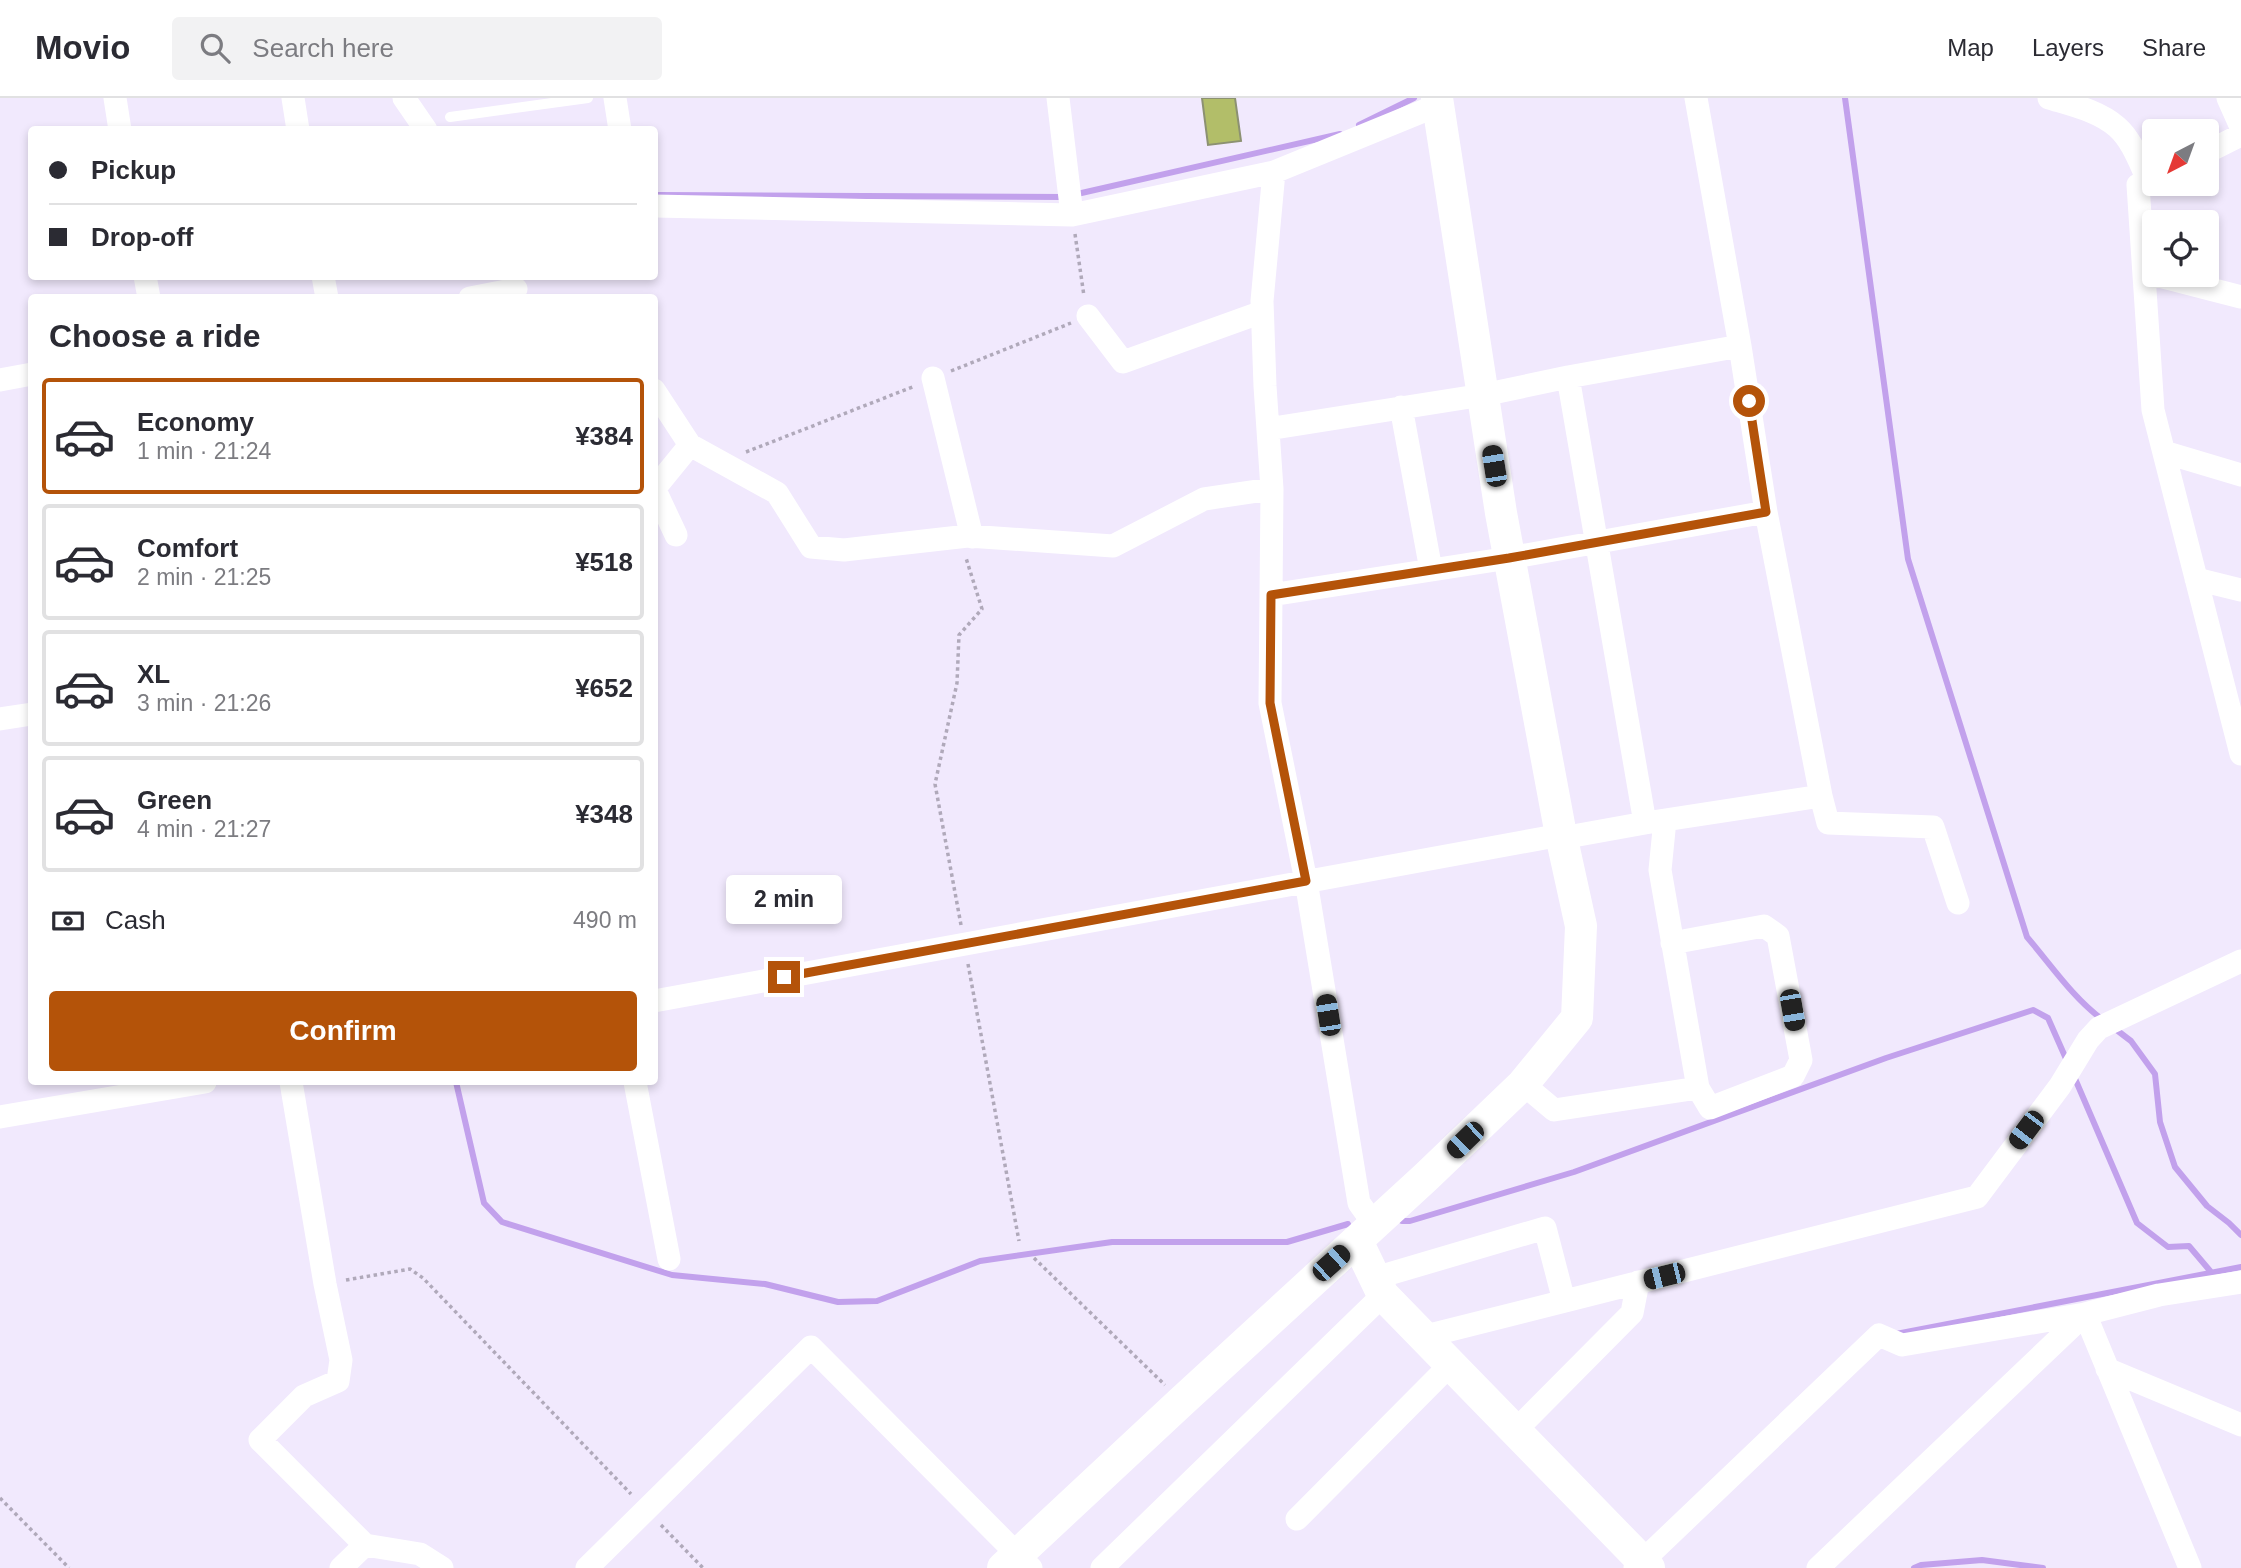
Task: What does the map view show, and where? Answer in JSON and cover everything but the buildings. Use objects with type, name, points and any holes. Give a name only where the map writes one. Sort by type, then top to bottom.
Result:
[{"type":"street","points":[[115,98],[120,126]]},
{"type":"street","points":[[293,98],[297,126]]},
{"type":"street","points":[[404,98],[423,126]]},
{"type":"street","points":[[615,98],[619,126]]},
{"type":"street","points":[[1058,98],[1072,215]]},
{"type":"street","points":[[1696,98],[1766,512],[1828,823],[1933,827],[1958,903]]},
{"type":"street","points":[[2049,98],[2094,113],[2117,127],[2142,164]]},
{"type":"street","points":[[2228,98],[2241,127]]},
{"type":"street","points":[[587,1568],[811,1347],[1017,1563],[1181,1402],[1523,1084],[1577,1018],[1581,926],[1561,835],[1509,558],[1441,100],[1273,172],[1072,215],[658,206]]},
{"type":"street","points":[[2219,146],[2241,135]]},
{"type":"street","points":[[1273,172],[1262,312],[1272,489],[1270,703],[1306,881],[1365,1233],[1379,1287],[1422,1337],[1643,1565],[1879,1335],[1902,1345],[2085,1314],[2159,1295],[2241,1282]]},
{"type":"street","points":[[2142,183],[2138,185],[2142,243]]},
{"type":"street","points":[[2145,287],[2153,410],[2241,754]]},
{"type":"street","points":[[2202,287],[2241,297]]},
{"type":"street","points":[[489,294],[517,288]]},
{"type":"street","points":[[1088,316],[1123,362],[1262,312]]},
{"type":"street","points":[[1268,429],[1483,395],[1740,346]]},
{"type":"street","points":[[0,380],[28,375]]},
{"type":"street","points":[[1568,377],[1596,541],[1655,822],[1660,870],[1672,943],[1698,1087],[1710,1108],[1793,1076],[1801,1060],[1778,936],[1764,926],[1672,943]]},
{"type":"street","points":[[933,379],[966,537]]},
{"type":"street","points":[[658,396],[691,445],[777,492],[811,547],[844,550],[966,537],[1113,546],[1203,499],[1272,489]]},
{"type":"street","points":[[1401,407],[1431,570]]},
{"type":"street","points":[[658,485],[691,445]]},
{"type":"street","points":[[2164,452],[2241,475]]},
{"type":"street","points":[[658,496],[676,535]]},
{"type":"street","points":[[1271,595],[1509,558],[1766,512]]},
{"type":"street","points":[[2196,579],[2241,590]]},
{"type":"street","points":[[0,719],[28,714]]},
{"type":"street","points":[[658,1000],[1561,835],[1573,836],[1821,796]]},
{"type":"street","points":[[1422,1337],[1977,1197],[2060,1086],[2098,1028],[2241,961]]},
{"type":"street","points":[[1523,1084],[1554,1110],[1698,1087]]},
{"type":"street","points":[[0,1117],[187,1085]]},
{"type":"street","points":[[292,1085],[325,1284],[341,1360],[338,1381],[304,1396],[260,1440],[365,1545],[420,1554],[442,1568]]},
{"type":"street","points":[[636,1085],[669,1259]]},
{"type":"street","points":[[1102,1568],[1379,1287],[1545,1228],[1564,1301]]},
{"type":"street","points":[[1515,1431],[1632,1312],[1638,1282]]},
{"type":"street","points":[[2085,1314],[2190,1568]]},
{"type":"street","points":[[1818,1568],[2085,1314]]},
{"type":"street","points":[[1297,1519],[1450,1365]]},
{"type":"street","points":[[2108,1369],[2241,1425]]},
{"type":"street","points":[[341,1568],[365,1545]]},
{"type":"lane","points":[[450,117],[588,98]]},
{"type":"path","points":[[966,537],[982,609],[958,635],[957,682],[935,784],[1018,1241]]},
{"type":"path","points":[[1034,1258],[1181,1402]]},
{"type":"path","points":[[325,1284],[410,1269],[423,1278],[704,1568]]},
{"type":"path","points":[[0,1498],[69,1568]]},
{"type":"waterway","points":[[1359,125],[1414,98]]},
{"type":"waterway","points":[[1845,98],[1908,559],[2027,937],[2072,991],[2103,1020]]},
{"type":"waterway","points":[[658,195],[1064,197],[1340,134]]},
{"type":"waterway","points":[[1402,1221],[1410,1221],[1574,1172],[1886,1058],[2033,1010],[2048,1018],[2067,1061]]},
{"type":"waterway","points":[[2114,1028],[2131,1041],[2155,1074],[2160,1122],[2175,1167],[2207,1206],[2241,1235]]},
{"type":"waterway","points":[[2073,1074],[2137,1223],[2168,1247],[2189,1246],[2211,1272]]},
{"type":"waterway","points":[[457,1085],[484,1203],[502,1222],[672,1275],[765,1284],[838,1302],[877,1301],[980,1261],[1112,1242],[1287,1242],[1348,1224]]},
{"type":"waterway","points":[[1896,1334],[2241,1267]]},
{"type":"waterway","points":[[1914,1568],[1921,1565],[1982,1560],[2043,1568]]},
{"type":"route","points":[[784,977],[1306,881],[1270,703],[1271,595],[1509,558],[1766,512],[1749,401]]}]
